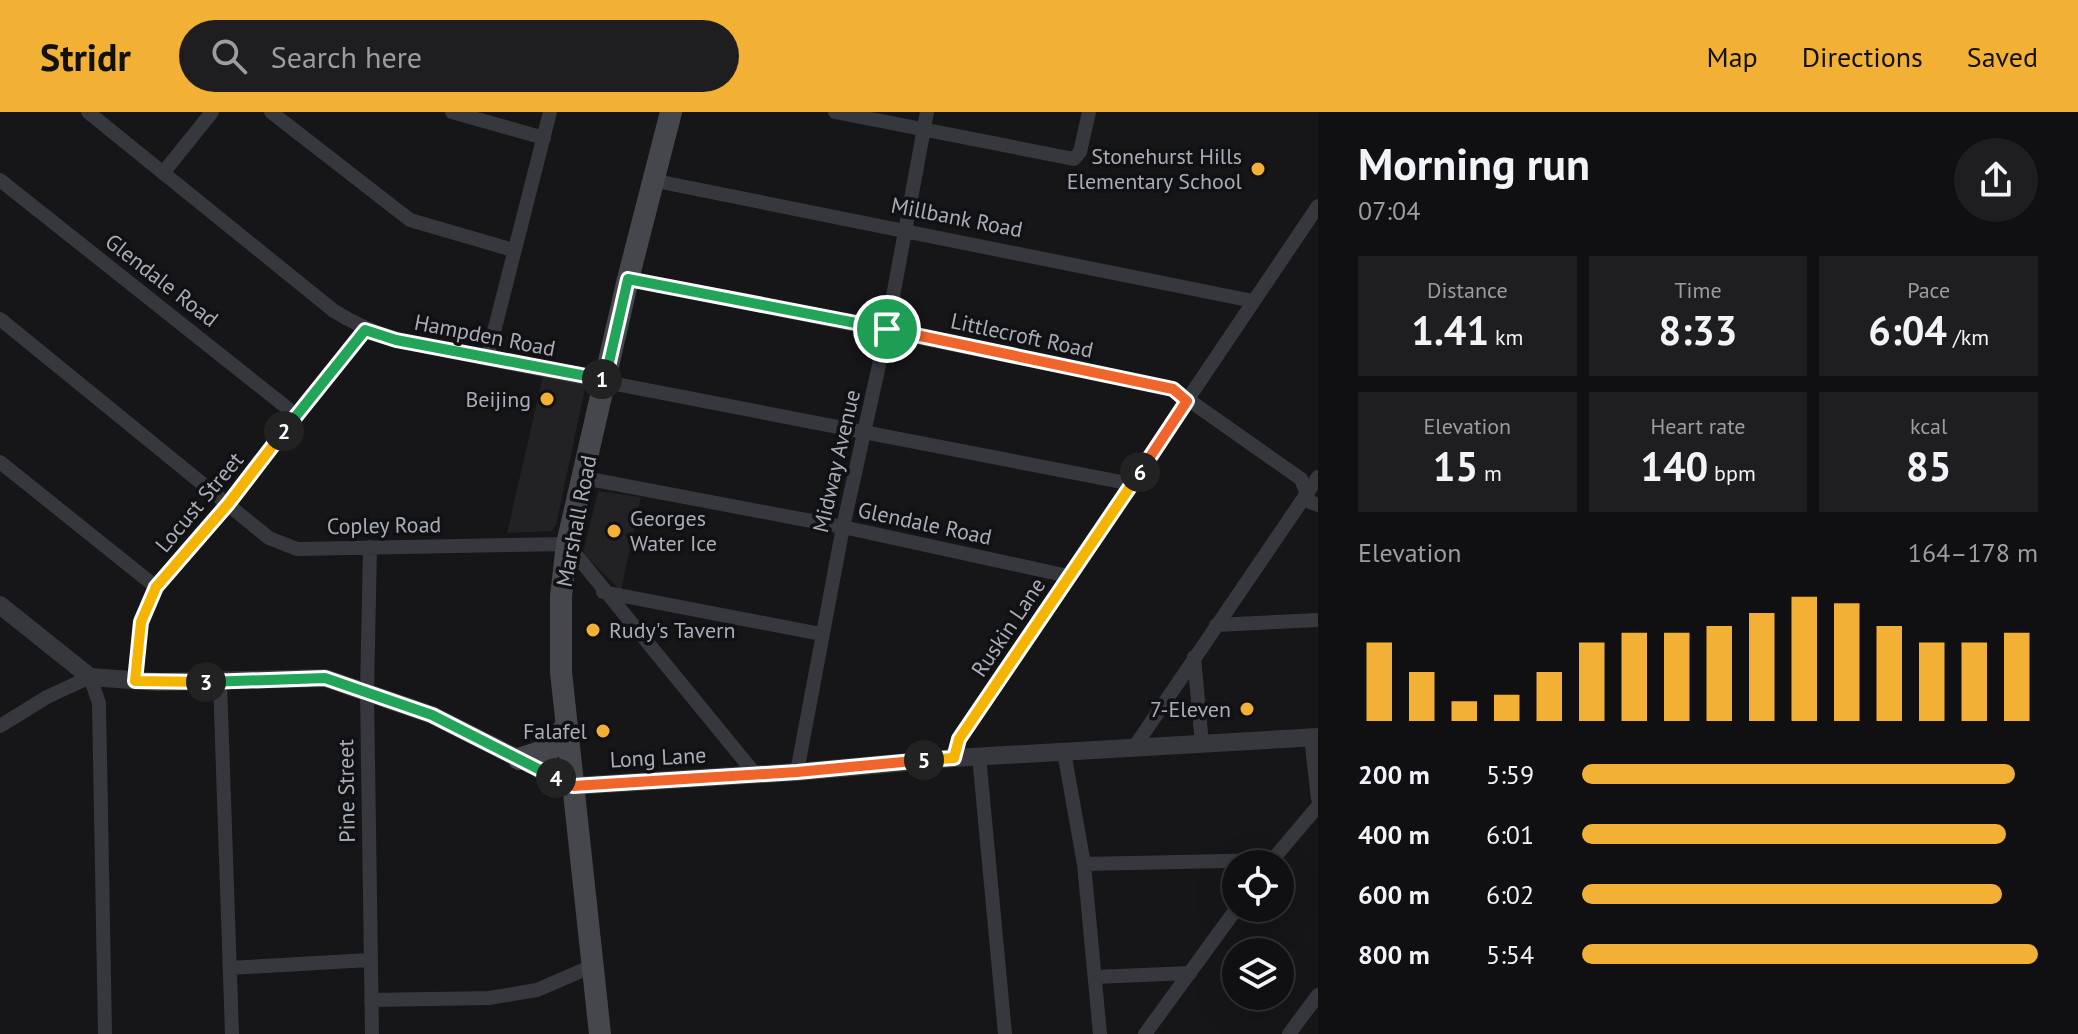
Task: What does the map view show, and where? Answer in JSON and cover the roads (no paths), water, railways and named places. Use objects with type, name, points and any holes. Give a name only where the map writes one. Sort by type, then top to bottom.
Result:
[{"type":"main road","name":"Marshall Road","points":[[600,1034],[595,965],[566,725],[561,596],[567,544],[651,180],[671,112]]},
{"type":"main road","points":[[519,759],[552,748],[566,725]]},
{"type":"street","name":"Hampden Road","points":[[88,112],[334,311],[365,330],[396,340],[487,359],[1132,484]]},
{"type":"street","points":[[163,173],[212,112]]},
{"type":"street","points":[[271,112],[410,220],[513,250]]},
{"type":"street","points":[[452,112],[544,138]]},
{"type":"street","points":[[487,359],[550,112]]},
{"type":"street","points":[[835,112],[1074,159],[1080,152],[1089,112]]},
{"type":"street","name":"Midway Avenue","points":[[797,772],[821,634],[867,431],[927,112]]},
{"type":"street","name":"Glendale Road","points":[[0,180],[296,415]]},
{"type":"street","name":"Millbank Road","points":[[651,180],[1253,301]]},
{"type":"street","name":"Ruskin Lane","points":[[954,758],[959,739],[1318,206]]},
{"type":"street","name":"Littlecroft Road","points":[[628,279],[1173,389],[1301,479],[1310,502],[1318,505]]},
{"type":"street","name":"Copley Road","points":[[0,319],[269,538],[297,549],[567,544]]},
{"type":"street","name":"Locust Street","points":[[135,681],[141,622],[156,587],[228,504],[365,330]]},
{"type":"street","points":[[0,462],[156,587]]},
{"type":"street","points":[[1133,749],[1318,477]]},
{"type":"street","name":"Glendale Road","points":[[584,478],[843,527],[1068,576]]},
{"type":"street","points":[[567,544],[603,592],[756,775]]},
{"type":"street","name":"Pine Street","points":[[370,547],[367,692],[372,1034]]},
{"type":"street","points":[[603,592],[821,634]]},
{"type":"street","points":[[0,605],[90,677],[99,703],[105,1034]]},
{"type":"street","points":[[1216,625],[1318,620]]},
{"type":"street","points":[[1194,657],[1202,744]]},
{"type":"street","points":[[0,726],[90,677],[220,682],[325,678],[432,715],[573,786]]},
{"type":"street","points":[[220,682],[232,1034]]},
{"type":"street","points":[[1314,737],[1318,799]]},
{"type":"street","name":"Long Lane","points":[[573,786],[797,772],[979,756],[1314,737]]},
{"type":"street","points":[[1064,752],[1084,864],[1100,1034]]},
{"type":"street","points":[[979,756],[1005,1034]]},
{"type":"street","points":[[1281,850],[1318,806]]},
{"type":"street","points":[[1084,864],[1222,863]]},
{"type":"street","points":[[1145,1034],[1227,922]]},
{"type":"street","points":[[230,968],[369,960]]},
{"type":"street","points":[[371,1000],[489,998],[525,992],[595,965]]},
{"type":"street","points":[[1095,977],[1190,973]]},
{"type":"street","points":[[1289,1034],[1318,995]]},
{"type":"place","name":"Stonehurst Hills Elementary School","points":[[1258,169]]},
{"type":"place","name":"Beijing","points":[[547,399]]},
{"type":"place","name":"Georges Water Ice","points":[[614,531]]},
{"type":"place","name":"Rudy's Tavern","points":[[593,630]]},
{"type":"place","name":"7-Eleven","points":[[1247,709]]},
{"type":"place","name":"Falafel","points":[[603,731]]}]
